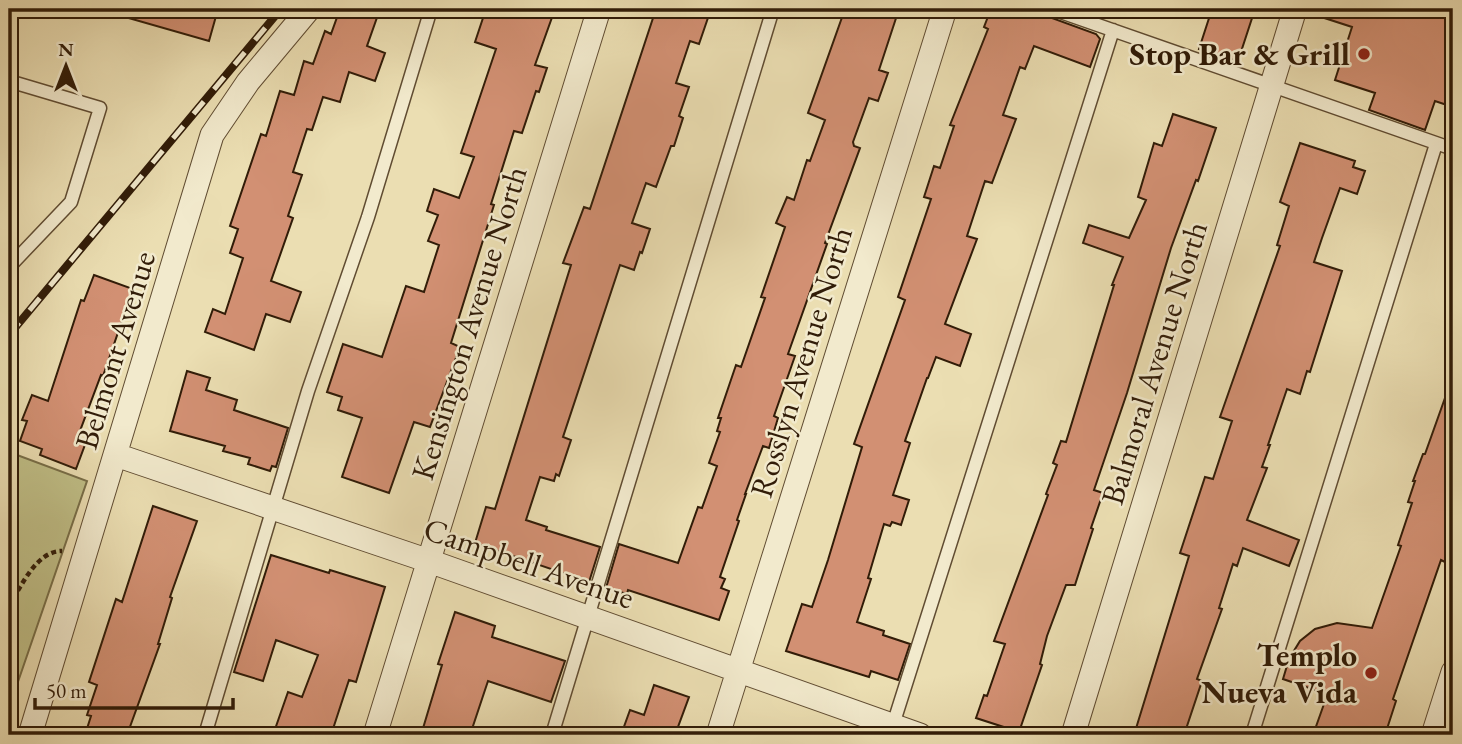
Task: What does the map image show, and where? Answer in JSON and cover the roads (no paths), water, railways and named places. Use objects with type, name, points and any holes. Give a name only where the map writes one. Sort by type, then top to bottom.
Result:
[{"type":"street","name":"Belmont Avenue","points":[[30,735],[212,135],[247,82],[309,9]]},
{"type":"street","name":"Kensington Avenue North","points":[[375,735],[599,9]]},
{"type":"street","name":"Rosslyn Avenue North","points":[[718,735],[945,9]]},
{"type":"street","name":"Balmoral Avenue North","points":[[1073,735],[1295,9]]},
{"type":"street","name":"Campbell Avenue","points":[[116,456],[588,616],[737,670],[891,731],[920,735]]},
{"type":"street","points":[[1433,735],[1453,672]]},
{"type":"lane","points":[[205,735],[272,507],[368,217],[431,9]]},
{"type":"lane","points":[[552,735],[773,9]]},
{"type":"lane","points":[[1052,9],[1453,149]]},
{"type":"lane","points":[[891,731],[1113,30]]},
{"type":"lane","points":[[9,81],[100,108],[71,202],[9,267]]},
{"type":"lane","points":[[1252,735],[1436,144]]},
{"type":"railway","points":[[9,335],[281,9]]},
{"type":"place","name":"Stop Bar & Grill","points":[[1364,54]]},
{"type":"place","name":"Templo Nueva Vida","points":[[1371,673]]}]
